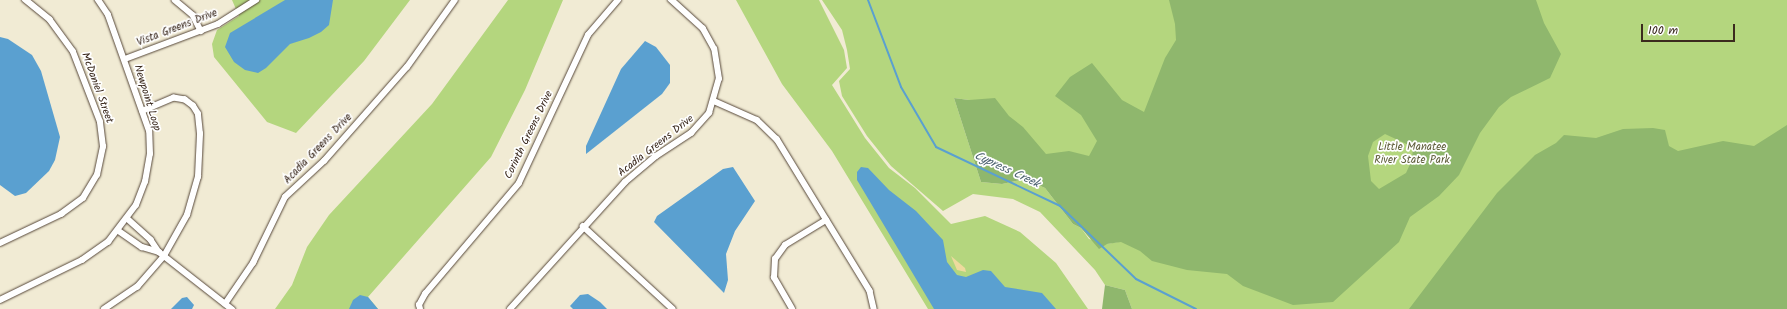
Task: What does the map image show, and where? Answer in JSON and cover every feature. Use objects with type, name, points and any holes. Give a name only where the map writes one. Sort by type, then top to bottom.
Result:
[{"type":"street","name":"McDaniel Street","points":[[0,243],[61,214],[76,204],[94,183],[103,152],[100,122],[73,52],[50,20],[25,0]]},
{"type":"street","name":"Newpoint Loop","points":[[0,300],[82,260],[108,242],[128,219],[136,206],[145,182],[150,154],[149,131],[125,59],[108,15],[98,0]]},
{"type":"street","points":[[175,0],[193,15],[201,31]]},
{"type":"street","name":"Vista Greens Drive","points":[[125,59],[201,31],[232,17],[256,0]]},
{"type":"street","name":"Acadia Greens Drive","points":[[225,304],[253,262],[285,197],[324,161],[407,67],[455,0]]},
{"type":"street","name":"Corinth Greens Drive","points":[[420,309],[419,305],[424,294],[519,183],[588,36],[618,0]]},
{"type":"street","name":"Acadia Greens Drive","points":[[510,309],[583,226],[642,166],[697,128],[714,101],[719,74],[712,43],[696,21],[671,0]]},
{"type":"street","points":[[104,309],[137,287],[164,256],[187,215],[195,191],[201,154],[199,119],[193,106],[180,98],[168,100],[143,111]]},
{"type":"street","points":[[714,101],[746,114],[767,128],[777,139],[872,295],[874,309]]},
{"type":"street","points":[[128,219],[151,240],[159,252],[232,309]]},
{"type":"street","points":[[792,309],[774,278],[775,259],[785,245],[826,220]]},
{"type":"street","points":[[583,226],[673,309]]},
{"type":"street","points":[[119,230],[142,247],[159,252]]},
{"type":"green space","points":[[232,0],[410,0],[364,61],[296,133],[267,122],[214,57],[212,44],[217,30],[239,16]]},
{"type":"green space","points":[[508,0],[563,0],[525,90],[491,157],[368,297],[378,309],[275,309],[292,285],[307,247],[329,215],[432,104]]},
{"type":"green space","points":[[736,0],[819,0],[844,50],[847,68],[832,85],[865,138],[889,168],[915,188],[951,224],[985,216],[1020,232],[1056,263],[1088,309],[928,309],[832,151],[782,84]]},
{"type":"green space","name":"Little Manatee River State Park","points":[[822,0],[1787,0],[1787,309],[1132,309],[1125,290],[1105,285],[1095,270],[1040,212],[1013,199],[973,194],[943,211],[891,166],[867,136],[842,96],[839,81],[850,69],[842,30]],"holes":[[[954,98],[969,100],[1118,242],[1107,244],[1089,239],[1081,228],[1073,224],[1045,188],[1025,179],[1002,184],[981,182]]]},
{"type":"green space","points":[[1169,0],[1536,0],[1544,23],[1561,54],[1550,78],[1511,97],[1499,107],[1480,133],[1459,175],[1439,196],[1410,217],[1399,242],[1333,302],[1293,305],[1243,286],[1227,274],[1187,270],[1152,261],[1140,251],[1121,242],[1107,244],[1099,249],[1081,228],[1073,224],[1045,188],[1025,179],[1002,184],[981,182],[954,98],[969,100],[995,98],[1009,116],[1023,127],[1046,154],[1069,151],[1089,156],[1097,141],[1081,115],[1055,96],[1070,77],[1092,63],[1122,100],[1144,112],[1165,58],[1176,40],[1175,24]],"holes":[[[1385,134],[1413,147],[1412,160],[1406,173],[1379,189],[1371,181],[1368,156],[1373,142]]]},
{"type":"green space","points":[[1787,125],[1787,309],[1409,309],[1497,193],[1535,155],[1556,143],[1564,135],[1596,138],[1623,129],[1653,128],[1665,130],[1669,146],[1678,151],[1723,141],[1754,146]]},
{"type":"green space","points":[[1105,285],[1125,290],[1132,309],[1102,309]]},
{"type":"sand","points":[[951,256],[965,268],[966,272],[957,270]]},
{"type":"water","points":[[285,0],[333,0],[329,25],[321,32],[309,38],[290,44],[266,68],[258,73],[245,70],[234,62],[225,47],[230,33]]},
{"type":"water","points":[[0,37],[8,39],[32,55],[41,71],[60,137],[55,160],[49,171],[26,193],[15,196],[0,185]]},
{"type":"water","points":[[645,41],[656,47],[670,65],[670,83],[662,94],[586,154],[586,146],[621,69]]},
{"type":"water","points":[[733,167],[755,201],[735,231],[726,254],[728,280],[724,293],[654,222],[657,216],[723,169]]},
{"type":"water","points":[[861,167],[868,168],[889,190],[916,211],[943,240],[947,262],[957,275],[966,277],[983,270],[991,271],[1005,287],[1042,293],[1056,309],[934,309],[857,180],[857,172]]},
{"type":"water","points":[[588,294],[607,309],[573,309],[570,306],[580,295]]},
{"type":"water","points":[[360,295],[368,297],[378,309],[349,309],[353,300]]},
{"type":"water","points":[[187,297],[194,305],[192,309],[171,309],[182,298]]},
{"type":"waterway","name":"Cypress Creek","points":[[868,0],[901,87],[936,147],[1060,206],[1136,279],[1196,309]]}]
